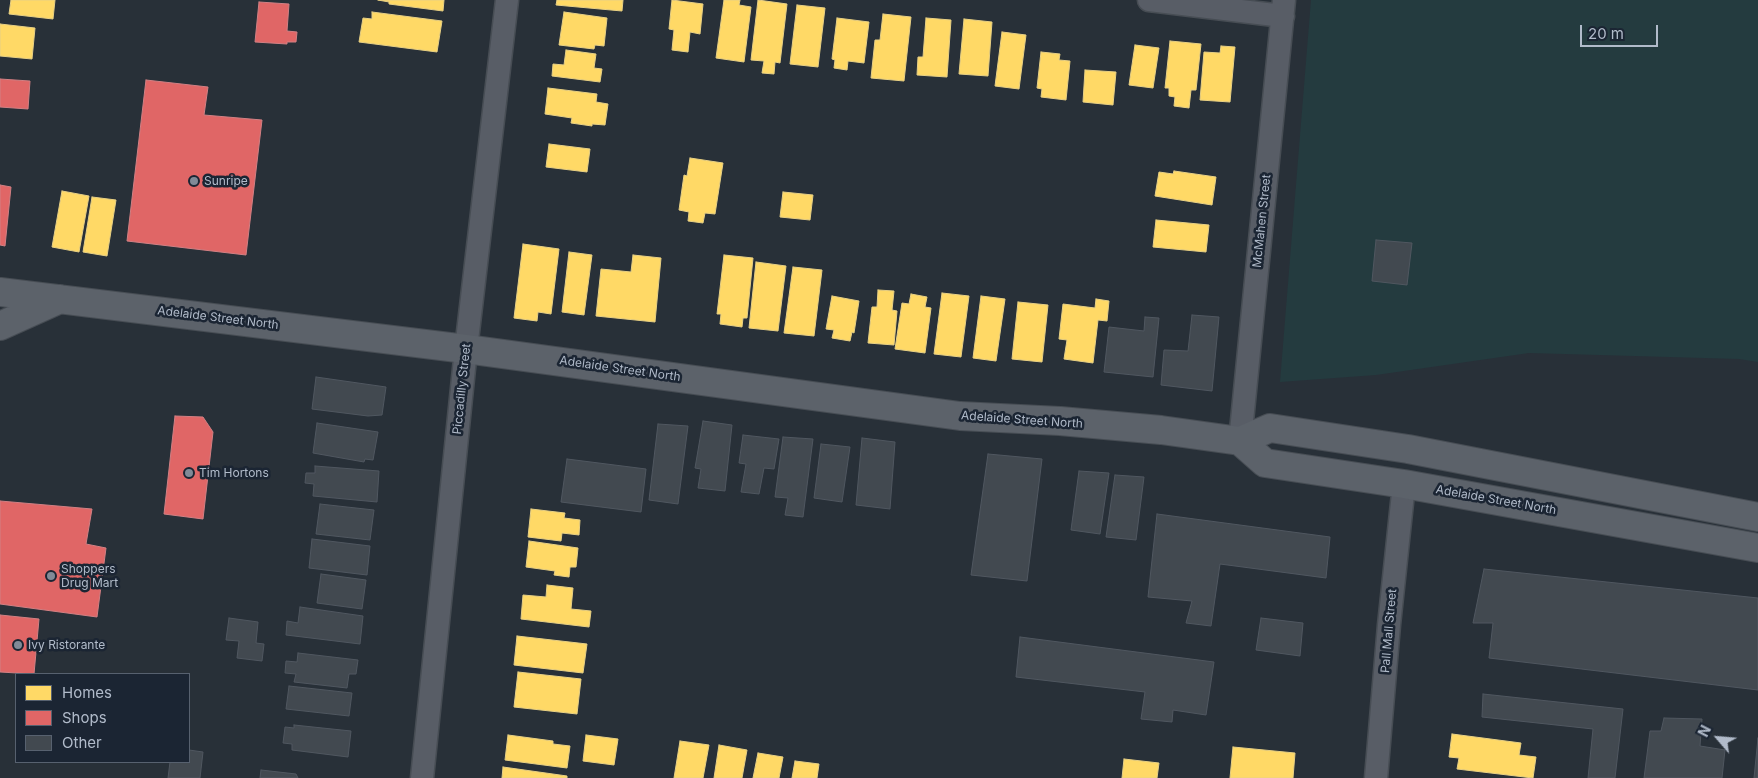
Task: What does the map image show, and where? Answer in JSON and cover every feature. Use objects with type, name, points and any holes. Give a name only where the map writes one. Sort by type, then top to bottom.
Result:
[{"type":"main road","name":"Adelaide Street North","points":[[0,292],[466,349],[960,416],[1106,425],[1161,430],[1240,441],[1265,463],[1404,484],[1758,548]]},
{"type":"main road","points":[[0,326],[61,298]]},
{"type":"main road","points":[[1240,441],[1270,428],[1408,449],[1758,517]]},
{"type":"street","name":"Piccadilly Street","points":[[422,778],[466,349],[507,0]]},
{"type":"street","points":[[1149,0],[1284,8]]},
{"type":"street","name":"McMahen Street","points":[[1240,441],[1284,8]]},
{"type":"street","name":"Pall Mall Street","points":[[1376,778],[1389,625],[1404,484]]},
{"type":"green space","points":[[1311,0],[1758,0],[1758,362],[1739,359],[1529,353],[1376,375],[1280,382]]},
{"type":"building: Homes","points":[[11,0],[55,0],[53,19],[9,14]]},
{"type":"building: Homes","points":[[378,0],[444,0],[443,11],[389,4],[389,2]]},
{"type":"building: Homes","points":[[557,0],[623,0],[622,11],[556,5]]},
{"type":"building: Homes","points":[[672,0],[703,4],[700,34],[690,32],[688,52],[672,50],[674,30],[669,29]]},
{"type":"building: Homes","points":[[724,0],[740,0],[739,5],[751,7],[744,62],[716,58]]},
{"type":"building: Homes","points":[[758,0],[787,4],[780,63],[775,62],[774,74],[762,73],[764,61],[751,60]]},
{"type":"building: Homes","points":[[797,5],[825,8],[818,67],[790,64]]},
{"type":"building: Homes","points":[[372,12],[442,21],[437,52],[359,42],[363,18],[372,19]]},
{"type":"building: Homes","points":[[564,12],[607,18],[604,46],[595,45],[594,49],[559,45]]},
{"type":"building: Homes","points":[[883,14],[911,17],[904,81],[871,78],[875,40],[880,40]]},
{"type":"building: Homes","points":[[837,18],[869,22],[864,63],[848,61],[847,70],[834,68],[835,60],[832,59]]},
{"type":"building: Homes","points":[[926,18],[951,20],[947,77],[917,75],[918,57],[923,57]]},
{"type":"building: Homes","points":[[964,19],[992,22],[988,76],[959,74]]},
{"type":"building: Homes","points":[[0,24],[35,28],[32,59],[0,56]]},
{"type":"building: Homes","points":[[1002,32],[1026,35],[1019,89],[995,86]]},
{"type":"building: Homes","points":[[1170,41],[1201,44],[1196,90],[1191,90],[1189,108],[1174,106],[1175,97],[1169,96],[1169,88],[1165,88]]},
{"type":"building: Homes","points":[[1135,45],[1159,48],[1153,88],[1129,85]]},
{"type":"building: Homes","points":[[1221,46],[1235,47],[1230,102],[1200,100],[1204,52],[1220,53]]},
{"type":"building: Homes","points":[[566,50],[596,54],[594,68],[602,69],[600,82],[552,76],[553,64],[564,65]]},
{"type":"building: Homes","points":[[1041,52],[1060,54],[1059,60],[1070,61],[1066,100],[1041,97],[1042,89],[1037,88]]},
{"type":"building: Homes","points":[[1085,70],[1116,72],[1113,105],[1083,102]]},
{"type":"building: Homes","points":[[548,88],[597,94],[596,102],[608,104],[605,125],[592,124],[592,126],[571,123],[572,118],[545,114]]},
{"type":"building: Homes","points":[[549,144],[590,149],[587,172],[546,167]]},
{"type":"building: Homes","points":[[690,158],[723,163],[715,214],[705,213],[703,223],[688,221],[689,212],[679,210],[684,175],[687,176]]},
{"type":"building: Homes","points":[[1174,171],[1216,177],[1212,205],[1155,196],[1159,172],[1173,174]]},
{"type":"building: Homes","points":[[62,191],[89,196],[79,252],[52,247]]},
{"type":"building: Homes","points":[[783,192],[813,195],[810,220],[780,217]]},
{"type":"building: Homes","points":[[92,197],[116,200],[107,256],[83,252]]},
{"type":"building: Homes","points":[[1156,220],[1209,225],[1206,252],[1153,247]]},
{"type":"building: Homes","points":[[523,244],[559,249],[551,314],[538,312],[537,321],[514,318]]},
{"type":"building: Homes","points":[[569,252],[592,255],[584,315],[562,312]]},
{"type":"building: Homes","points":[[633,255],[661,258],[655,322],[596,316],[601,269],[631,272]]},
{"type":"building: Homes","points":[[724,255],[753,258],[747,318],[743,318],[742,327],[720,324],[721,314],[717,314]]},
{"type":"building: Homes","points":[[756,262],[786,266],[778,331],[749,328]]},
{"type":"building: Homes","points":[[793,267],[822,270],[814,336],[784,333]]},
{"type":"building: Homes","points":[[878,290],[894,291],[892,310],[897,311],[894,345],[868,343],[872,307],[877,307]]},
{"type":"building: Homes","points":[[942,293],[969,296],[961,357],[934,354]]},
{"type":"building: Homes","points":[[911,294],[927,297],[925,307],[931,308],[925,353],[895,349],[902,303],[909,304]]},
{"type":"building: Homes","points":[[832,296],[859,301],[854,333],[852,332],[850,341],[832,338],[834,330],[826,329]]},
{"type":"building: Homes","points":[[981,296],[1005,299],[996,361],[973,358]]},
{"type":"building: Homes","points":[[1096,299],[1109,301],[1107,321],[1098,320],[1093,363],[1064,359],[1067,340],[1059,339],[1063,304],[1095,308]]},
{"type":"building: Homes","points":[[1018,302],[1048,305],[1042,362],[1012,359]]},
{"type":"building: Homes","points":[[531,509],[565,513],[564,518],[580,520],[579,535],[562,533],[561,541],[528,537]]},
{"type":"building: Homes","points":[[529,541],[578,548],[576,567],[570,567],[569,577],[554,575],[555,571],[526,567]]},
{"type":"building: Homes","points":[[547,585],[573,588],[571,609],[591,611],[589,627],[521,619],[523,595],[546,597]]},
{"type":"building: Homes","points":[[517,636],[587,644],[583,673],[514,665]]},
{"type":"building: Homes","points":[[518,672],[581,679],[577,714],[514,707]]},
{"type":"building: Homes","points":[[1452,734],[1521,743],[1519,755],[1536,757],[1533,778],[1457,769],[1459,758],[1449,757]]},
{"type":"building: Homes","points":[[508,735],[553,741],[553,744],[570,746],[567,768],[505,760]]},
{"type":"building: Homes","points":[[586,735],[618,739],[614,765],[583,761]]},
{"type":"building: Homes","points":[[680,741],[709,745],[703,778],[674,778]]},
{"type":"building: Homes","points":[[719,745],[747,750],[742,778],[714,778]]},
{"type":"building: Homes","points":[[1233,747],[1295,753],[1293,778],[1230,778]]},
{"type":"building: Homes","points":[[758,753],[783,757],[779,778],[753,778]]},
{"type":"building: Homes","points":[[1124,759],[1159,763],[1157,778],[1122,778]]},
{"type":"building: Homes","points":[[795,761],[819,764],[817,778],[792,778]]},
{"type":"building: Homes","points":[[503,767],[567,776],[567,778],[502,778]]},
{"type":"building: Shops","points":[[259,2],[289,4],[287,31],[297,32],[296,42],[287,42],[287,44],[255,42]]},
{"type":"building: Shops","points":[[0,79],[30,81],[28,109],[0,107]]},
{"type":"building: Shops","name":"Sunripe","points":[[146,80],[208,87],[204,115],[262,120],[246,255],[127,241]]},
{"type":"building: Shops","points":[[0,185],[11,187],[5,246],[0,245]]},
{"type":"building: Shops","name":"Tim Hortons","points":[[175,416],[203,417],[213,432],[203,519],[164,514]]},
{"type":"building: Shops","name":"Shoppers Drug Mart","points":[[0,501],[92,509],[86,544],[106,548],[97,617],[0,604]]},
{"type":"building: Shops","name":"Ivy Ristorante","points":[[0,615],[39,619],[34,673],[0,672]]},
{"type":"building: Other","points":[[1376,240],[1412,243],[1407,285],[1372,281]]},
{"type":"building: Other","points":[[1192,315],[1219,317],[1212,391],[1161,385],[1164,350],[1188,351]]},
{"type":"building: Other","points":[[1145,317],[1159,318],[1153,377],[1104,372],[1109,327],[1144,331]]},
{"type":"building: Other","points":[[316,377],[386,387],[382,415],[368,416],[312,409]]},
{"type":"building: Other","points":[[703,421],[732,425],[725,491],[698,488],[701,469],[695,468]]},
{"type":"building: Other","points":[[317,423],[378,432],[373,460],[365,459],[364,462],[313,453]]},
{"type":"building: Other","points":[[658,424],[688,426],[678,504],[649,500]]},
{"type":"building: Other","points":[[743,435],[779,439],[774,469],[764,468],[759,494],[741,492],[746,464],[739,463]]},
{"type":"building: Other","points":[[783,437],[813,439],[803,517],[785,515],[788,498],[775,497]]},
{"type":"building: Other","points":[[862,438],[895,442],[890,509],[856,505]]},
{"type":"building: Other","points":[[821,444],[850,447],[842,502],[814,498]]},
{"type":"building: Other","points":[[988,454],[1042,459],[1027,581],[971,575]]},
{"type":"building: Other","points":[[567,459],[646,469],[641,512],[561,502]]},
{"type":"building: Other","points":[[315,466],[379,471],[377,502],[313,496],[314,484],[305,483],[306,473],[315,473]]},
{"type":"building: Other","points":[[1079,471],[1109,473],[1100,534],[1071,530]]},
{"type":"building: Other","points":[[1115,475],[1144,477],[1136,540],[1106,537]]},
{"type":"building: Other","points":[[320,504],[374,510],[370,540],[316,534]]},
{"type":"building: Other","points":[[1157,514],[1330,537],[1326,578],[1220,564],[1211,626],[1186,623],[1192,601],[1148,597]]},
{"type":"building: Other","points":[[312,539],[370,546],[367,575],[309,568]]},
{"type":"building: Other","points":[[1484,569],[1758,598],[1758,690],[1489,658],[1493,623],[1473,623]]},
{"type":"building: Other","points":[[321,574],[366,580],[362,609],[317,603]]},
{"type":"building: Other","points":[[300,607],[363,616],[360,644],[286,635],[287,621],[298,623]]},
{"type":"building: Other","points":[[229,618],[258,622],[256,643],[264,644],[262,661],[237,658],[239,641],[226,640]]},
{"type":"building: Other","points":[[1261,618],[1303,623],[1300,656],[1256,650]]},
{"type":"building: Other","points":[[1020,637],[1214,662],[1206,715],[1173,710],[1172,722],[1141,719],[1145,692],[1016,677]]},
{"type":"building: Other","points":[[298,653],[358,660],[356,674],[349,674],[347,688],[294,682],[296,674],[285,673],[286,661],[297,662]]},
{"type":"building: Other","points":[[289,686],[352,693],[349,716],[286,709]]},
{"type":"building: Other","points":[[1483,694],[1623,709],[1615,778],[1588,778],[1593,729],[1482,717]]},
{"type":"building: Other","points":[[1664,718],[1702,719],[1700,746],[1725,750],[1722,778],[1644,778],[1650,731],[1661,731]]},
{"type":"building: Other","points":[[294,725],[351,731],[348,757],[292,750],[292,744],[283,743],[285,727],[294,728]]},
{"type":"building: Other","points":[[1758,738],[1758,778],[1754,778]]},
{"type":"building: Other","points":[[190,750],[203,752],[200,778],[168,778],[170,763],[190,763]]},
{"type":"building: Other","points":[[261,770],[296,774],[298,778],[260,778]]},
{"type":"place","name":"Sunripe","points":[[194,181]]},
{"type":"place","name":"Tim Hortons","points":[[189,473]]},
{"type":"place","name":"Shoppers Drug Mart","points":[[51,576]]},
{"type":"place","name":"Ivy Ristorante","points":[[18,645]]}]
